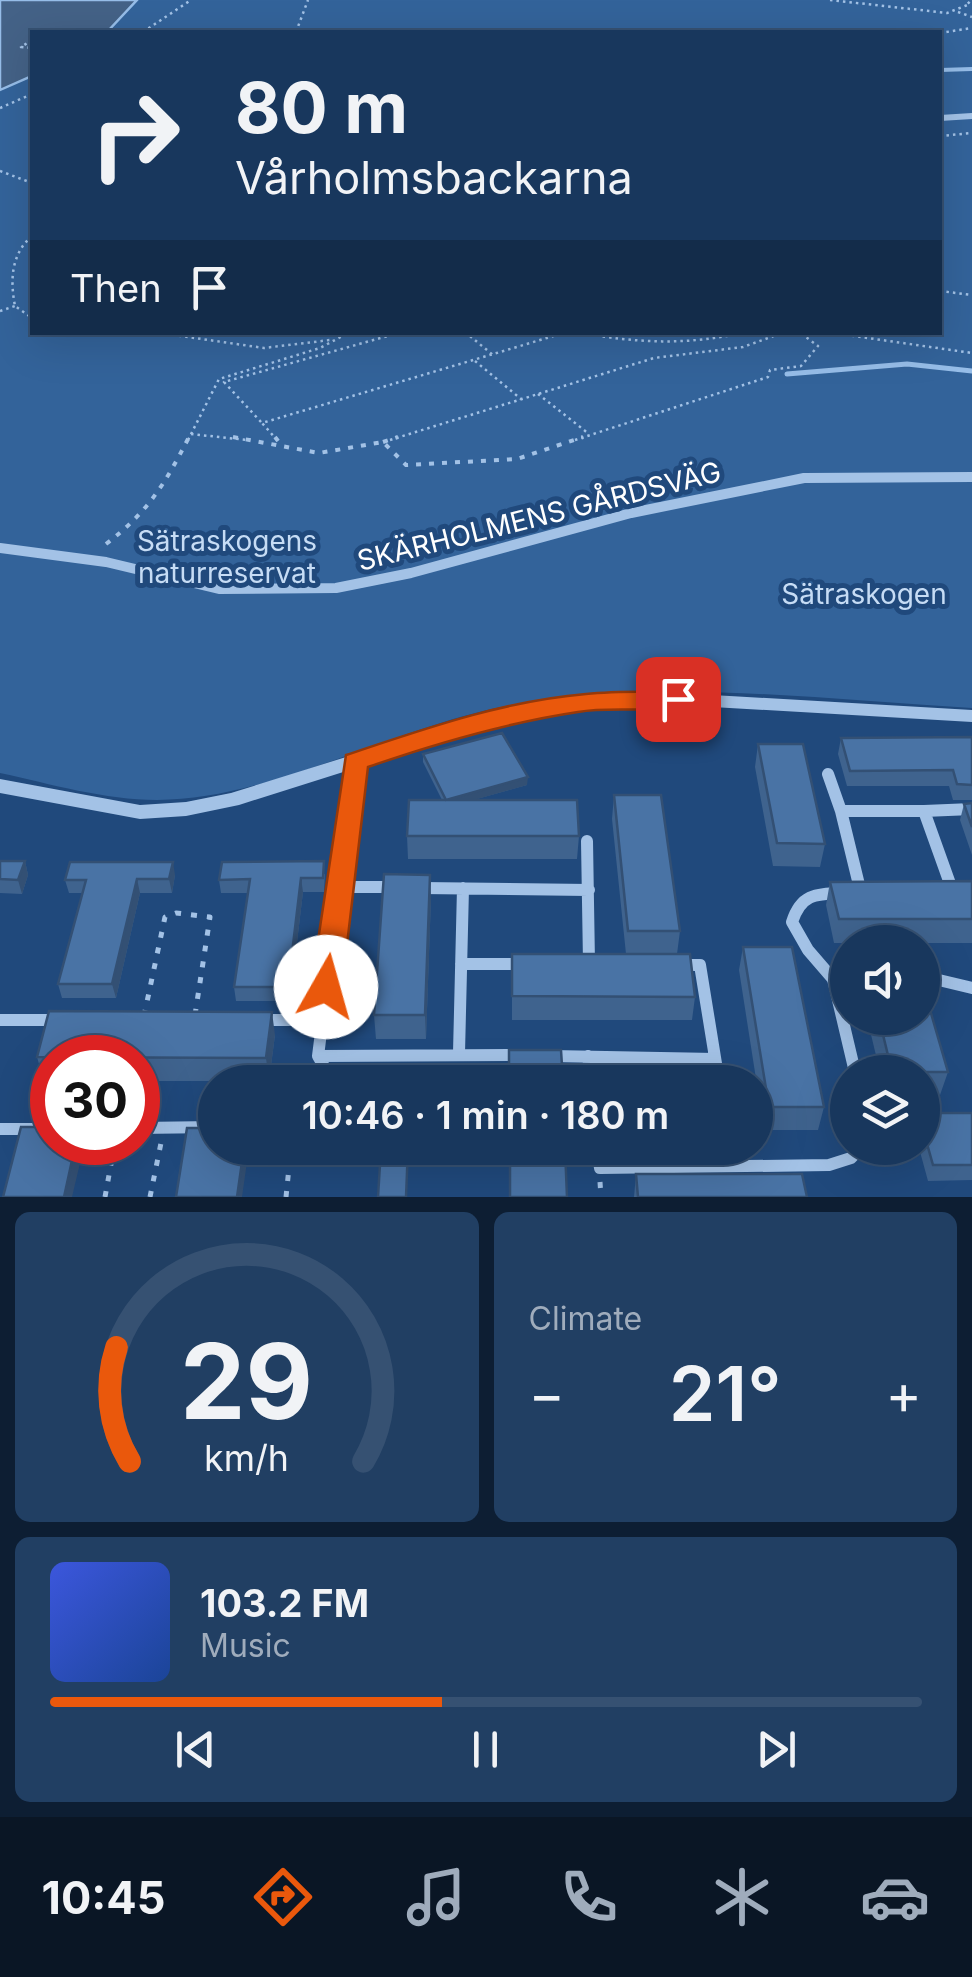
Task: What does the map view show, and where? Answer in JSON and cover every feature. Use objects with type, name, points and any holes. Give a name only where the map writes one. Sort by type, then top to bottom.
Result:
[{"type":"street","points":[[942,118],[972,116]]},
{"type":"street","name":"SKÄRHOLMENS GÅRDSVÄG","points":[[0,548],[86,559],[219,590],[336,588],[632,513],[804,478],[972,477]]},
{"type":"street","points":[[0,786],[140,812],[186,809],[232,800],[493,718],[584,702],[694,700],[972,716]]},
{"type":"street","points":[[323,1065],[318,1056],[356,762]]},
{"type":"street","points":[[828,774],[860,893]]},
{"type":"street","points":[[841,812],[972,809]]},
{"type":"street","points":[[924,812],[954,892],[935,892]]},
{"type":"street","points":[[587,841],[589,964]]},
{"type":"street","points":[[340,887],[589,890]]},
{"type":"street","points":[[459,1053],[462,888]]},
{"type":"street","points":[[830,968],[798,935],[792,922],[796,904],[810,894],[879,893]]},
{"type":"street","points":[[461,964],[534,964]]},
{"type":"street","points":[[571,964],[608,964]]},
{"type":"street","points":[[663,965],[700,965],[716,1065]]},
{"type":"street","points":[[940,980],[972,988]]},
{"type":"street","points":[[0,1020],[72,1020]]},
{"type":"street","points":[[249,1020],[322,1020]]},
{"type":"street","points":[[318,1056],[459,1053],[715,1058]]},
{"type":"street","points":[[588,1056],[589,1065]]},
{"type":"street","points":[[160,1128],[198,1127]]},
{"type":"street","points":[[0,1129],[30,1128]]},
{"type":"street","points":[[773,1159],[830,1165]]},
{"type":"street","points":[[600,1165],[600,1168],[630,1165]]},
{"type":"path","points":[[146,30],[191,0]]},
{"type":"path","points":[[297,30],[308,0]]},
{"type":"path","points":[[830,0],[958,12],[972,18]]},
{"type":"path","points":[[958,12],[970,4],[966,0]]},
{"type":"path","points":[[942,33],[972,28]]},
{"type":"path","points":[[0,108],[30,95]]},
{"type":"path","points":[[942,136],[972,133]]},
{"type":"path","points":[[0,171],[30,181]]},
{"type":"path","points":[[30,238],[24,242],[9,282],[15,306],[30,317]]},
{"type":"path","points":[[942,291],[972,295]]},
{"type":"path","points":[[0,311],[15,306]]},
{"type":"path","points":[[171,335],[253,349],[307,346],[340,338]]},
{"type":"path","points":[[86,559],[150,506],[219,379],[320,348],[345,335]]},
{"type":"path","points":[[285,449],[224,382],[391,335]]},
{"type":"path","points":[[469,335],[493,355]]},
{"type":"path","points":[[262,423],[557,335]]},
{"type":"path","points":[[594,335],[641,344],[716,341],[736,335]]},
{"type":"path","points":[[192,434],[214,434],[285,449],[340,452],[654,358],[743,347],[777,335]]},
{"type":"path","points":[[382,442],[406,465],[517,459],[768,377],[770,370],[802,366],[818,346],[803,335]]},
{"type":"path","points":[[847,335],[972,353]]},
{"type":"path","points":[[475,361],[521,399]]},
{"type":"path","points":[[538,394],[591,435]]},
{"type":"path","points":[[143,1020],[165,917],[176,913],[210,918],[194,1020]]},
{"type":"path","points":[[150,1197],[164,1128]]},
{"type":"path","points":[[105,1197],[111,1165]]},
{"type":"path","points":[[286,1197],[289,1165]]},
{"type":"green space","name":"Sätraskogens naturreservat","points":[[0,0],[972,0],[972,708],[744,693],[574,697],[473,714],[291,775],[201,797],[157,800],[78,791],[0,773]]},
{"type":"shaded area","points":[[0,0],[137,0],[109,30],[30,30],[30,77],[0,90]]},
{"type":"building","points":[[502,733],[528,777],[446,800],[423,754]]},
{"type":"building","points":[[972,737],[972,785],[957,784],[953,770],[850,771],[841,738]]},
{"type":"building","points":[[758,744],[803,744],[825,844],[777,843]]},
{"type":"building","points":[[614,795],[661,795],[680,931],[628,931]]},
{"type":"building","points":[[409,800],[577,800],[579,836],[407,836]]},
{"type":"building","points":[[972,803],[972,827],[964,804]]},
{"type":"building","points":[[0,861],[25,861],[18,880],[0,879]]},
{"type":"building","points":[[324,861],[323,878],[301,878],[288,987],[234,987],[250,879],[219,880],[222,862]]},
{"type":"building","points":[[70,862],[173,862],[169,879],[137,879],[112,984],[58,984],[86,880],[65,880]]},
{"type":"building","points":[[384,874],[430,875],[425,1015],[374,1015]]},
{"type":"building","points":[[972,881],[972,919],[839,919],[830,882]]},
{"type":"building","points":[[743,947],[792,947],[824,1107],[773,1107],[773,1065],[762,1065]]},
{"type":"building","points":[[512,954],[690,954],[695,997],[512,996]]},
{"type":"building","points":[[49,1011],[272,1012],[266,1058],[160,1058],[160,1035],[43,1035]]},
{"type":"building","points":[[883,1035],[937,1035],[948,1072],[940,1072],[940,1055],[888,1055]]},
{"type":"building","points":[[509,1050],[561,1050],[562,1065],[509,1065]]},
{"type":"building","points":[[940,1113],[972,1113],[972,1165],[940,1165]]},
{"type":"building","points":[[21,1127],[30,1127],[30,1165],[71,1165],[64,1197],[3,1197]]},
{"type":"building","points":[[187,1128],[198,1128],[198,1165],[242,1165],[237,1197],[176,1197]]},
{"type":"building","points":[[380,1165],[407,1165],[406,1197],[378,1197]]},
{"type":"building","points":[[510,1165],[566,1165],[567,1197],[510,1197]]},
{"type":"building","points":[[636,1174],[802,1174],[807,1197],[638,1197]]},
{"type":"waterway","points":[[942,70],[972,69]]},
{"type":"waterway","points":[[787,374],[907,364],[972,371]]},
{"type":"route","points":[[326,987],[356,762],[493,718],[584,702],[678,699]]},
{"type":"park label","name":"Sätraskogen","points":[[864,594]]}]
